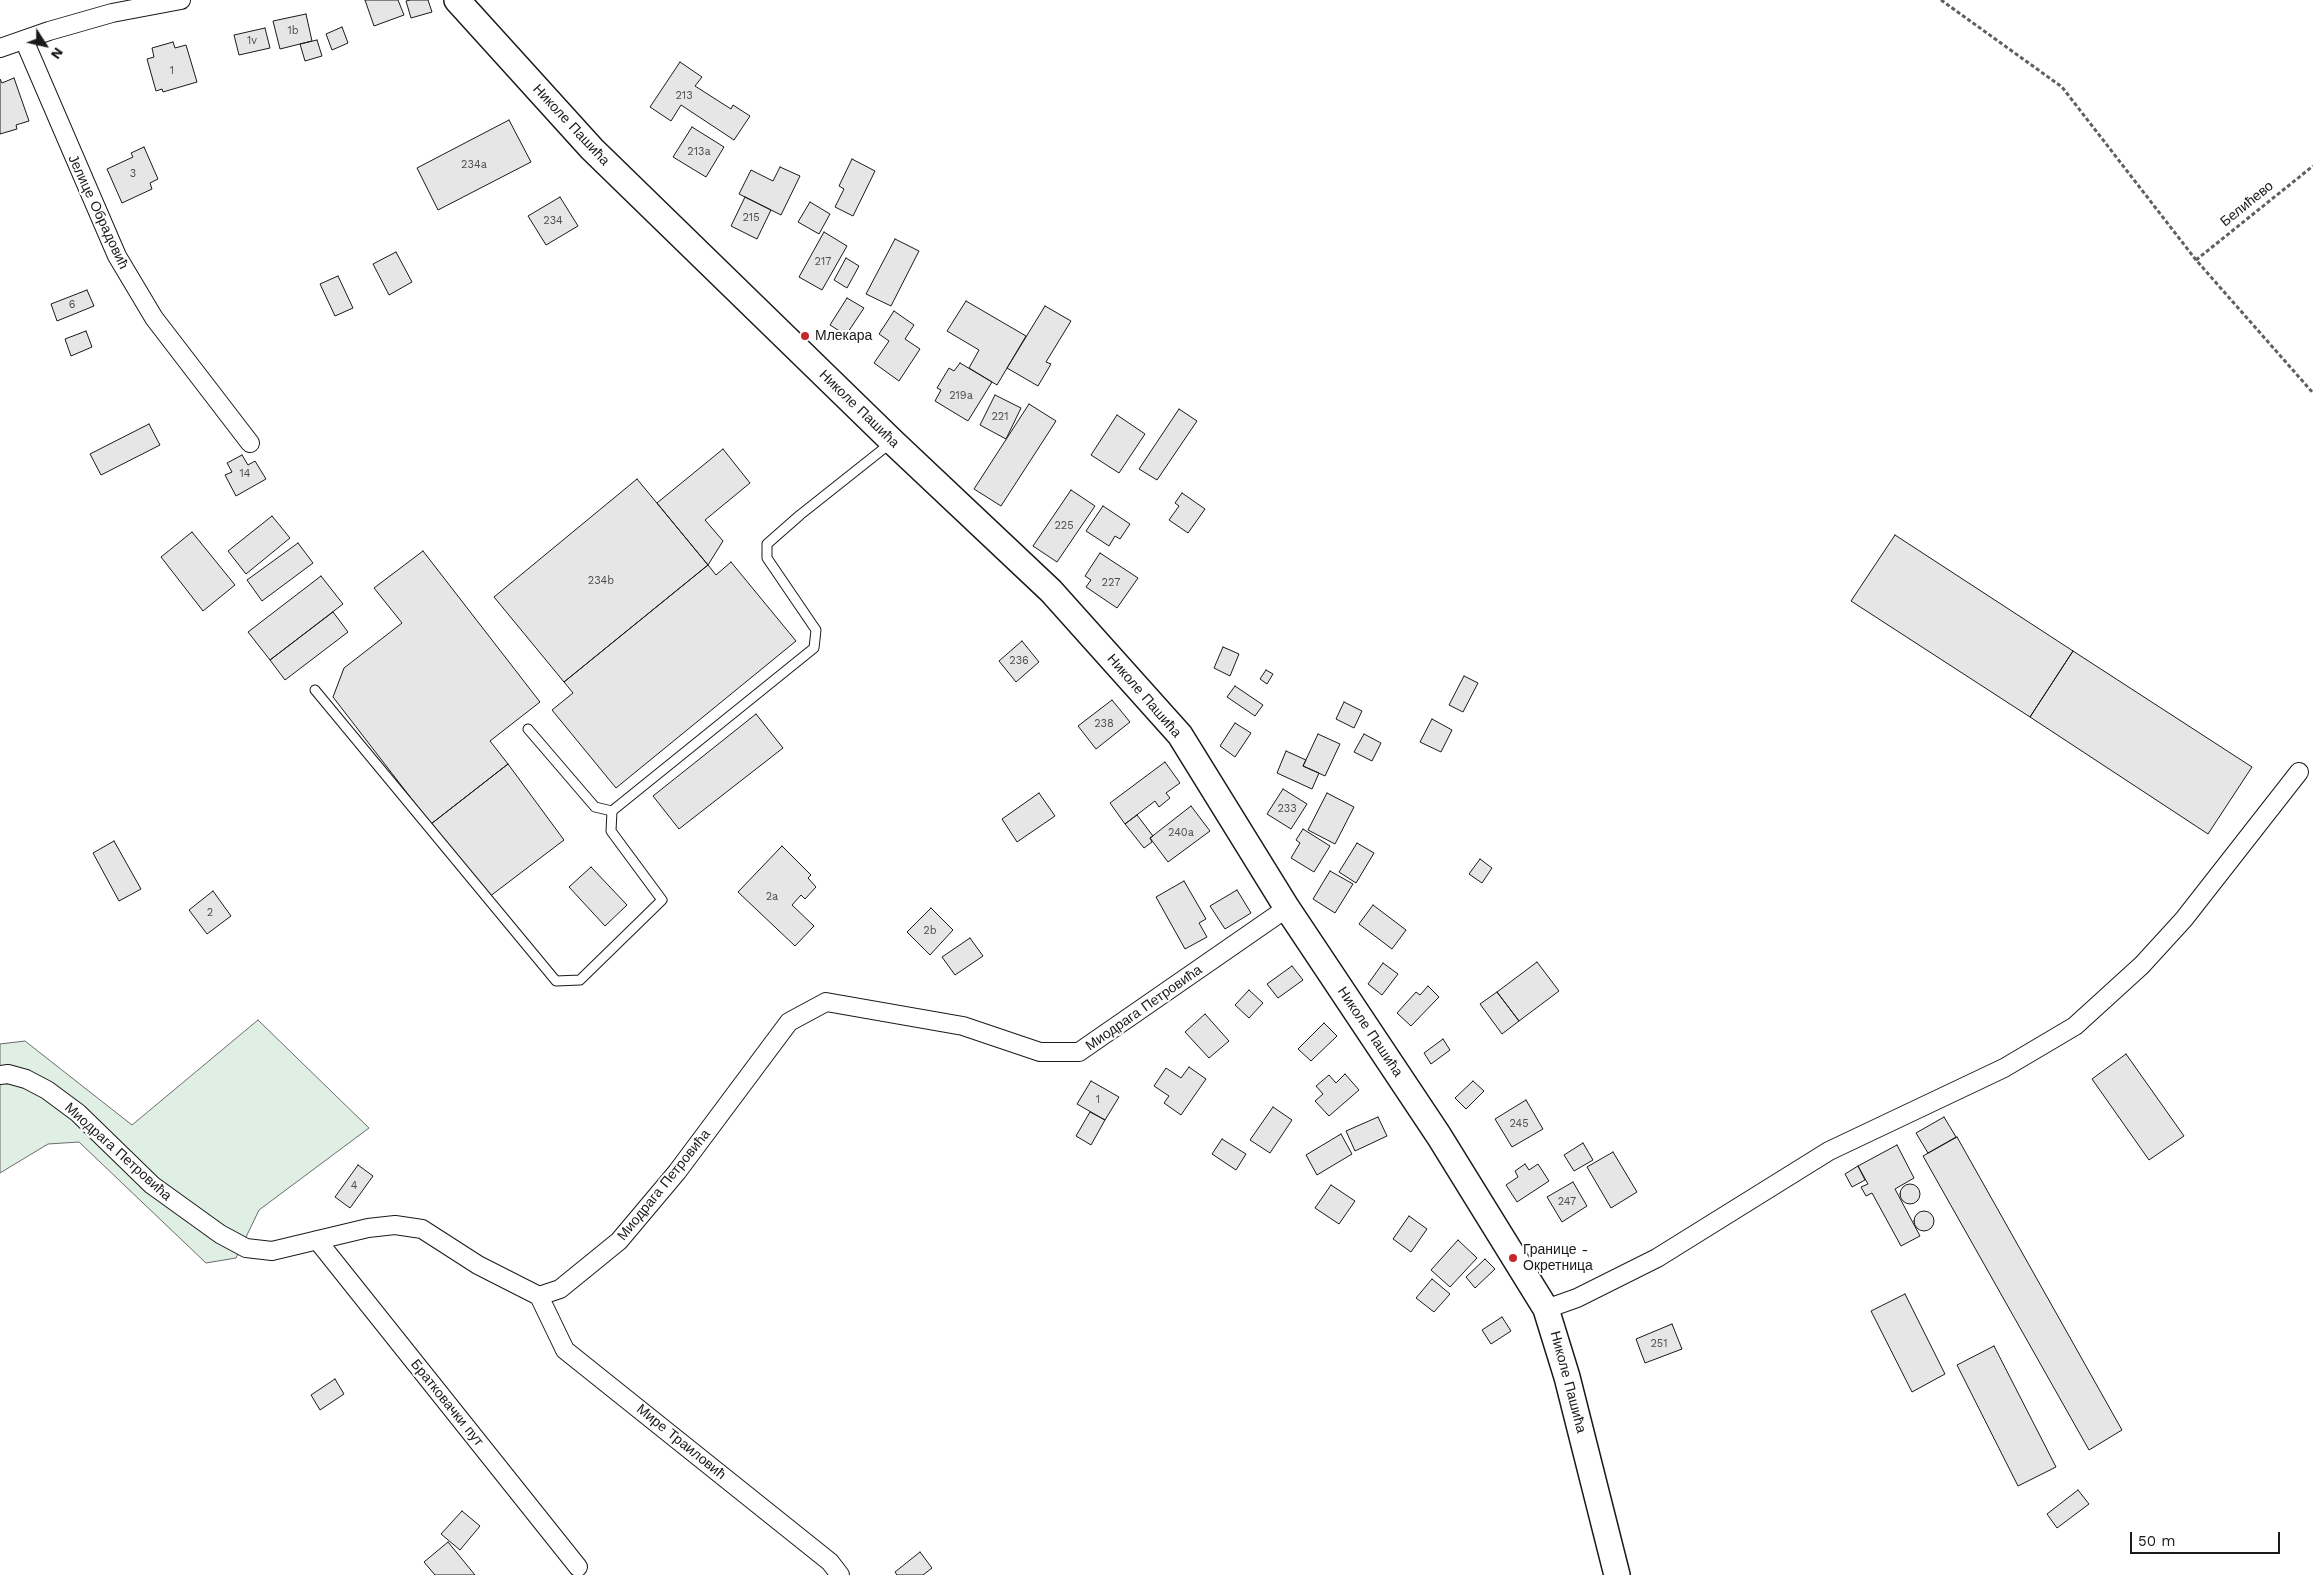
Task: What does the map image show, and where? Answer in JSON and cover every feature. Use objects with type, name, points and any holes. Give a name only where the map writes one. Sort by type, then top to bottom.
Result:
[{"type":"street","points":[[0,48],[112,14],[181,0]]},
{"type":"street","name":"Николе Пашића","points":[[457,0],[592,149],[892,442],[1050,591],[1180,735],[1287,908],[1439,1136],[1546,1308],[1579,1421],[1617,1575]]},
{"type":"street","name":"Јелице Обрадовић","points":[[24,40],[116,256],[154,318],[250,443]]},
{"type":"street","points":[[1546,1308],[1577,1298],[1657,1258],[1829,1151],[2004,1068],[2075,1026],[2142,965],[2184,918],[2299,772]]},
{"type":"street","name":"Миодрага Петровића","points":[[0,1075],[8,1074],[47,1090],[78,1113],[152,1185],[220,1234],[246,1248],[272,1251],[368,1228],[395,1225],[422,1229],[478,1265],[539,1296],[560,1289],[619,1242],[677,1172],[790,1022],[826,1002],[963,1026],[1040,1052],[1079,1052],[1287,908]]},
{"type":"street","name":"Братковачки пут","points":[[317,1240],[578,1567]]},
{"type":"street","name":"Мире Траиловић","points":[[539,1296],[565,1350],[830,1562],[840,1575]]},
{"type":"lane","points":[[315,690],[556,981],[580,980],[662,900],[611,831],[612,811],[814,648],[816,630],[767,558],[768,544],[800,515],[892,442]]},
{"type":"lane","points":[[528,729],[595,807],[612,811]]},
{"type":"path","points":[[1941,0],[2062,87],[2196,260],[2313,393]]},
{"type":"path","name":"Белићево","points":[[2196,260],[2313,166]]},
{"type":"green space","points":[[258,1020],[369,1128],[259,1210],[236,1258],[206,1263],[79,1142],[48,1144],[0,1173],[0,1044],[25,1041],[132,1125]]},
{"type":"building","points":[[365,0],[398,0],[404,15],[374,26]]},
{"type":"building","points":[[428,0],[432,12],[411,18],[406,1]]},
{"type":"building","points":[[306,14],[312,41],[280,49],[273,21]]},
{"type":"building","points":[[342,27],[348,43],[332,50],[326,34]]},
{"type":"building","points":[[265,28],[270,48],[239,55],[234,35]]},
{"type":"building","points":[[317,40],[322,56],[305,61],[300,44]]},
{"type":"building","points":[[173,42],[175,48],[186,45],[197,82],[163,92],[162,89],[156,91],[147,59],[154,57],[152,48]]},
{"type":"building","points":[[680,62],[702,77],[695,86],[731,109],[733,105],[750,116],[734,140],[681,105],[671,121],[650,107]]},
{"type":"building","points":[[14,78],[29,121],[16,125],[17,129],[0,134],[0,79],[2,83]]},
{"type":"building","points":[[509,120],[531,162],[438,210],[417,168]]},
{"type":"building","points":[[692,127],[724,147],[706,177],[673,157]]},
{"type":"building","points":[[144,147],[158,179],[150,183],[152,189],[122,203],[107,169],[133,157],[131,153]]},
{"type":"building","points":[[852,159],[875,171],[853,216],[835,207],[844,189],[839,186]]},
{"type":"building","points":[[780,167],[800,176],[781,215],[739,194],[751,170],[773,181]]},
{"type":"building","points":[[560,197],[578,226],[546,245],[528,216]]},
{"type":"building","points":[[745,197],[771,210],[757,239],[731,226]]},
{"type":"building","points":[[810,202],[830,214],[819,234],[798,222]]},
{"type":"building","points":[[824,232],[847,246],[822,290],[799,277]]},
{"type":"building","points":[[895,239],[919,251],[891,306],[866,294]]},
{"type":"building","points":[[396,252],[412,282],[389,295],[373,264]]},
{"type":"building","points":[[846,258],[859,266],[847,288],[834,280]]},
{"type":"building","points":[[338,276],[353,308],[335,316],[320,284]]},
{"type":"building","points":[[87,290],[94,306],[57,321],[51,304]]},
{"type":"building","points":[[847,298],[864,308],[846,335],[830,325]]},
{"type":"building","points":[[966,301],[1026,336],[997,385],[969,368],[979,350],[947,331]]},
{"type":"building","points":[[1045,306],[1071,321],[1046,362],[1051,364],[1038,386],[1007,368]]},
{"type":"building","points":[[894,311],[914,325],[905,339],[920,349],[899,381],[874,363],[889,341],[879,334]]},
{"type":"building","points":[[86,331],[92,347],[71,356],[65,339]]},
{"type":"building","points":[[960,363],[992,382],[968,421],[935,401],[941,390],[937,388],[949,368],[954,371]]},
{"type":"building","points":[[995,395],[1021,408],[1006,439],[980,425]]},
{"type":"building","points":[[1029,404],[1056,421],[1001,506],[974,489]]},
{"type":"building","points":[[1179,409],[1197,421],[1157,480],[1139,469]]},
{"type":"building","points":[[1117,415],[1145,434],[1119,473],[1091,455]]},
{"type":"building","points":[[149,424],[160,445],[101,475],[90,454]]},
{"type":"building","points":[[723,449],[750,483],[705,520],[723,541],[708,565],[657,503]]},
{"type":"building","points":[[242,455],[248,465],[255,461],[266,479],[236,496],[225,475],[232,472],[227,463]]},
{"type":"building","points":[[637,479],[708,565],[564,682],[494,597]]},
{"type":"building","points":[[1071,490],[1095,506],[1057,562],[1033,546]]},
{"type":"building","points":[[1182,493],[1205,509],[1188,533],[1169,520],[1179,506],[1175,503]]},
{"type":"building","points":[[1103,506],[1130,524],[1120,539],[1115,536],[1109,546],[1086,531]]},
{"type":"building","points":[[272,516],[290,538],[246,574],[228,551]]},
{"type":"building","points":[[192,532],[235,585],[203,611],[161,557]]},
{"type":"building","points":[[1895,535],[2073,651],[2030,717],[1851,601]]},
{"type":"building","points":[[298,543],[313,563],[262,601],[247,580]]},
{"type":"building","points":[[423,551],[540,702],[490,741],[508,764],[431,824],[333,697],[344,668],[402,623],[374,588]]},
{"type":"building","points":[[1100,553],[1138,578],[1117,608],[1086,587],[1091,580],[1085,576]]},
{"type":"building","points":[[731,562],[796,641],[616,788],[552,710],[573,693],[564,682],[708,565],[716,575]]},
{"type":"building","points":[[321,576],[343,604],[270,660],[248,632]]},
{"type":"building","points":[[333,612],[348,632],[285,680],[270,660]]},
{"type":"building","points":[[1022,641],[1039,662],[1016,682],[999,661]]},
{"type":"building","points":[[1223,647],[1239,654],[1230,676],[1214,668]]},
{"type":"building","points":[[2073,651],[2252,767],[2208,834],[2030,717]]},
{"type":"building","points":[[1266,670],[1273,674],[1267,684],[1260,679]]},
{"type":"building","points":[[1464,676],[1478,683],[1463,712],[1449,705]]},
{"type":"building","points":[[1235,686],[1263,705],[1255,716],[1227,697]]},
{"type":"building","points":[[1112,700],[1130,722],[1096,749],[1078,726]]},
{"type":"building","points":[[1344,702],[1362,711],[1354,728],[1336,719]]},
{"type":"building","points":[[756,714],[783,748],[679,829],[653,796]]},
{"type":"building","points":[[1432,719],[1452,730],[1441,752],[1420,742]]},
{"type":"building","points":[[1235,723],[1251,733],[1235,757],[1220,746]]},
{"type":"building","points":[[1318,734],[1340,744],[1325,776],[1303,766]]},
{"type":"building","points":[[1364,734],[1381,743],[1372,761],[1354,752]]},
{"type":"building","points":[[1286,751],[1306,760],[1303,766],[1319,773],[1312,789],[1277,773]]},
{"type":"building","points":[[1165,762],[1180,783],[1166,793],[1170,798],[1159,807],[1155,801],[1125,824],[1110,803]]},
{"type":"building","points":[[508,764],[564,840],[489,897],[431,824]]},
{"type":"building","points":[[1283,789],[1307,804],[1291,829],[1267,814]]},
{"type":"building","points":[[1039,793],[1055,816],[1017,842],[1002,819]]},
{"type":"building","points":[[1327,793],[1354,807],[1335,844],[1308,830]]},
{"type":"building","points":[[1191,806],[1210,831],[1168,862],[1150,838]]},
{"type":"building","points":[[1137,815],[1153,836],[1150,838],[1152,842],[1144,848],[1125,824]]},
{"type":"building","points":[[1303,829],[1330,846],[1314,872],[1291,858],[1300,843],[1296,840]]},
{"type":"building","points":[[114,841],[141,889],[119,901],[93,853]]},
{"type":"building","points":[[1357,843],[1374,853],[1356,883],[1339,872]]},
{"type":"building","points":[[782,846],[811,875],[808,878],[816,887],[805,899],[801,895],[792,905],[814,926],[795,946],[738,892]]},
{"type":"building","points":[[1480,859],[1492,868],[1482,883],[1469,874]]},
{"type":"building","points":[[591,867],[627,905],[605,926],[569,887]]},
{"type":"building","points":[[1330,871],[1353,884],[1335,913],[1313,899]]},
{"type":"building","points":[[1184,881],[1206,919],[1199,923],[1207,937],[1185,949],[1156,897]]},
{"type":"building","points":[[1237,890],[1251,913],[1225,929],[1210,906]]},
{"type":"building","points":[[213,891],[231,916],[207,934],[189,910]]},
{"type":"building","points":[[1373,905],[1406,930],[1392,949],[1359,924]]},
{"type":"building","points":[[931,908],[953,930],[930,955],[907,932]]},
{"type":"building","points":[[970,938],[983,956],[955,975],[942,957]]},
{"type":"building","points":[[1537,962],[1559,991],[1519,1021],[1497,992]]},
{"type":"building","points":[[1383,963],[1398,974],[1382,995],[1368,984]]},
{"type":"building","points":[[1292,966],[1303,980],[1278,998],[1267,984]]},
{"type":"building","points":[[1428,986],[1439,997],[1411,1026],[1397,1013],[1416,992],[1420,995]]},
{"type":"building","points":[[1249,990],[1263,1003],[1249,1018],[1235,1005]]},
{"type":"building","points":[[1497,992],[1519,1021],[1502,1034],[1480,1004]]},
{"type":"building","points":[[1205,1014],[1229,1041],[1209,1058],[1185,1032]]},
{"type":"building","points":[[1324,1023],[1337,1036],[1311,1061],[1298,1049]]},
{"type":"building","points":[[1443,1039],[1450,1050],[1431,1064],[1424,1053]]},
{"type":"building","points":[[2126,1054],[2184,1136],[2149,1160],[2092,1079]]},
{"type":"building","points":[[1189,1067],[1206,1079],[1181,1115],[1164,1103],[1169,1096],[1154,1086],[1166,1068],[1181,1078]]},
{"type":"building","points":[[1345,1074],[1359,1090],[1329,1116],[1315,1101],[1323,1094],[1316,1086],[1329,1075],[1336,1083]]},
{"type":"building","points":[[1091,1081],[1119,1097],[1105,1120],[1077,1104]]},
{"type":"building","points":[[1473,1081],[1484,1091],[1466,1109],[1455,1098]]},
{"type":"building","points":[[1526,1100],[1543,1129],[1512,1147],[1495,1119]]},
{"type":"building","points":[[1273,1107],[1292,1120],[1270,1153],[1250,1140]]},
{"type":"building","points":[[1090,1112],[1105,1120],[1091,1145],[1076,1136]]},
{"type":"building","points":[[1378,1117],[1387,1136],[1355,1151],[1346,1131]]},
{"type":"building","points":[[1944,1117],[1956,1137],[1928,1153],[1916,1133]]},
{"type":"building","points":[[1341,1134],[1352,1154],[1317,1175],[1306,1155]]},
{"type":"building","points":[[1957,1137],[2122,1430],[2089,1450],[1923,1156]]},
{"type":"building","points":[[1222,1139],[1246,1154],[1236,1170],[1212,1154]]},
{"type":"building","points":[[1583,1143],[1593,1160],[1574,1171],[1564,1155]]},
{"type":"building","points":[[1897,1145],[1914,1178],[1895,1189],[1920,1236],[1901,1246],[1872,1193],[1866,1196],[1861,1187],[1868,1184],[1858,1166]]},
{"type":"building","points":[[1613,1152],[1637,1192],[1611,1208],[1587,1167]]},
{"type":"building","points":[[1525,1164],[1529,1170],[1538,1164],[1549,1181],[1517,1202],[1506,1185],[1518,1177],[1515,1171]]},
{"type":"building","points":[[358,1165],[373,1176],[350,1208],[335,1197]]},
{"type":"building","points":[[1858,1166],[1865,1180],[1852,1187],[1845,1174]]},
{"type":"building","points":[[1573,1182],[1587,1206],[1562,1222],[1547,1197]]},
{"type":"building","points":[[1910,1184],[1917,1187],[1920,1194],[1917,1201],[1910,1204],[1903,1201],[1900,1194],[1903,1187]]},
{"type":"building","points":[[1331,1185],[1355,1201],[1339,1224],[1315,1208]]},
{"type":"building","points":[[1924,1211],[1931,1214],[1934,1221],[1931,1228],[1924,1231],[1917,1228],[1914,1221],[1917,1214]]},
{"type":"building","points":[[1409,1216],[1427,1229],[1411,1252],[1393,1239]]},
{"type":"building","points":[[1458,1240],[1477,1258],[1450,1287],[1431,1270]]},
{"type":"building","points":[[1485,1259],[1495,1269],[1475,1288],[1466,1277]]},
{"type":"building","points":[[1432,1279],[1450,1294],[1434,1312],[1416,1298]]},
{"type":"building","points":[[1905,1294],[1945,1374],[1912,1392],[1871,1311]]},
{"type":"building","points":[[1502,1317],[1511,1331],[1491,1344],[1482,1330]]},
{"type":"building","points":[[1672,1324],[1682,1349],[1645,1363],[1636,1339]]},
{"type":"building","points":[[1994,1346],[2056,1467],[2018,1486],[1957,1365]]},
{"type":"building","points":[[335,1379],[344,1394],[320,1410],[311,1395]]},
{"type":"building","points":[[2078,1490],[2089,1504],[2057,1528],[2047,1514]]},
{"type":"building","points":[[462,1511],[480,1526],[460,1550],[441,1534]]},
{"type":"building","points":[[448,1542],[475,1575],[435,1575],[424,1562]]},
{"type":"building","points":[[920,1552],[932,1568],[923,1575],[897,1575],[895,1572]]},
{"type":"place","name":"Млекара","points":[[805,336]]},
{"type":"place","name":"Границе - Окретница","points":[[1513,1258]]}]
